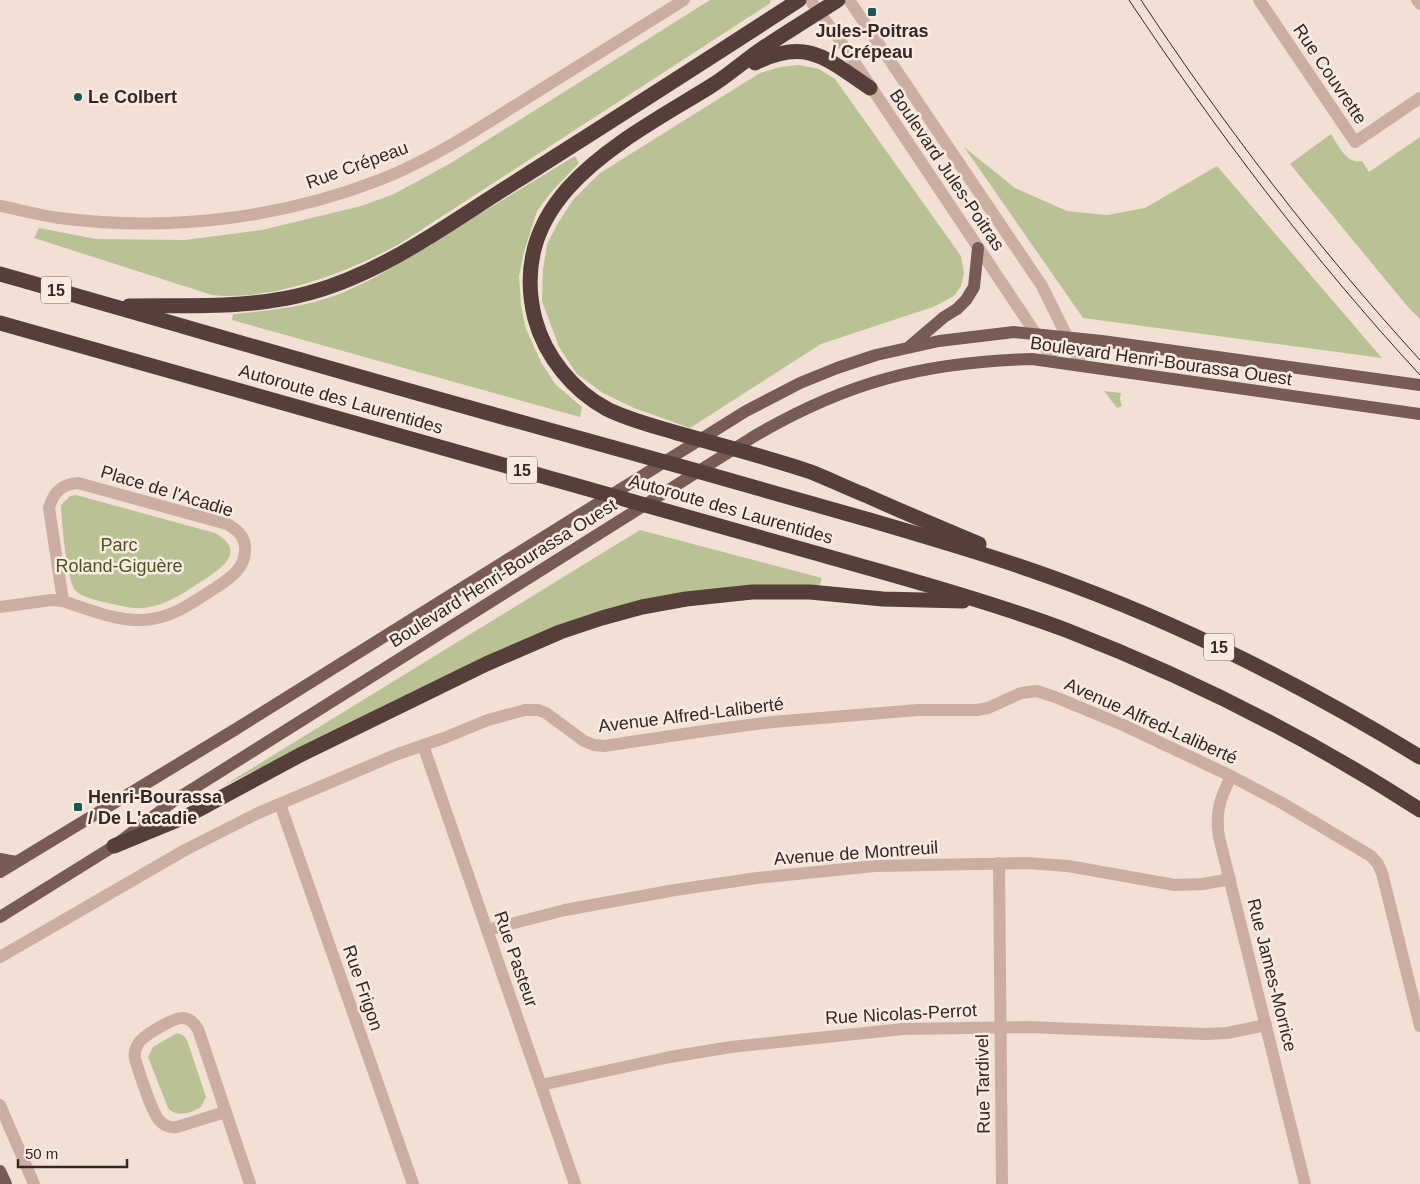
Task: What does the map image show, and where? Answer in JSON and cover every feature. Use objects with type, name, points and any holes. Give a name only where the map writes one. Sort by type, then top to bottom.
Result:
[{"type":"highway","points":[[112,306],[222,305],[261,302],[308,294],[347,280],[369,270],[436,232],[799,0]]},
{"type":"highway","points":[[838,0],[814,6],[763,48],[714,84],[623,141],[600,158],[571,184],[548,215],[534,250],[531,268],[531,291],[537,326],[550,354],[559,367],[586,395],[615,413],[811,472],[1077,586]]},
{"type":"highway","points":[[714,84],[775,54],[798,51],[818,54],[870,88]]},
{"type":"highway","name":"Autoroute des Laurentides","points":[[0,274],[401,390],[824,506],[952,544],[1077,586],[1176,627],[1246,660],[1327,702],[1420,757]]},
{"type":"highway","name":"Autoroute des Laurentides","points":[[0,323],[982,601],[1091,640],[1205,690],[1314,746],[1420,810]]},
{"type":"highway","points":[[114,846],[187,816],[292,759],[486,664],[560,632],[609,616],[642,607],[686,599],[752,592],[810,592],[884,599],[982,601]]},
{"type":"main road","points":[[910,346],[966,300],[974,287],[978,248]]},
{"type":"main road","name":"Boulevard Henri-Bourassa Ouest","points":[[0,872],[236,729],[721,427],[760,404],[818,375],[866,358],[910,346],[939,341],[995,333],[1036,333],[1420,385]]},
{"type":"main road","name":"Boulevard Henri-Bourassa Ouest","points":[[0,916],[114,846],[175,800],[753,437],[789,416],[827,399],[889,377],[966,362],[1032,359],[1420,414]]},
{"type":"main road","points":[[0,859],[16,862]]},
{"type":"main road","points":[[0,1171],[6,1184]]},
{"type":"street","name":"Rue Crépeau","points":[[0,206],[59,218],[117,223],[181,223],[243,217],[284,209],[333,195],[382,179],[438,153],[684,0]]},
{"type":"street","name":"Boulevard Jules-Poitras","points":[[849,0],[1042,286],[1082,365]]},
{"type":"street","name":"Rue Couvrette","points":[[1259,0],[1355,142],[1420,98]]},
{"type":"street","points":[[1417,0],[1420,4]]},
{"type":"street","name":"Boulevard Jules-Poitras","points":[[814,6],[1054,361]]},
{"type":"street","name":"Place de l'Acadie","points":[[0,607],[51,600],[63,601],[125,618],[142,620],[167,616],[183,609],[236,573],[244,559],[245,544],[239,532],[227,524],[87,485],[66,485],[54,494],[49,508],[63,601]]},
{"type":"street","name":"Avenue Alfred-Laliberté","points":[[0,957],[185,850],[256,814],[395,755],[488,720],[530,709],[546,713],[589,744],[604,746],[772,722],[918,710],[977,710],[988,708],[1021,693],[1032,691],[1055,696],[1123,725],[1231,776],[1282,803],[1371,856],[1378,864],[1382,873],[1420,1026]]},
{"type":"street","name":"Rue Pasteur","points":[[423,745],[575,1184]]},
{"type":"street","name":"Rue James-Morrice","points":[[1231,776],[1220,799],[1217,817],[1219,837],[1305,1184]]},
{"type":"street","name":"Rue Frigon","points":[[280,804],[413,1184]]},
{"type":"street","name":"Rue Tardivel","points":[[999,863],[1002,1184]]},
{"type":"street","name":"Avenue de Montreuil","points":[[487,930],[592,905],[734,881],[875,866],[1027,863],[1068,866],[1175,885],[1203,884],[1230,879]]},
{"type":"street","points":[[225,1112],[177,1127],[163,1124],[156,1114],[135,1059],[135,1051],[140,1041],[178,1019],[188,1019],[194,1023],[198,1029],[250,1184]]},
{"type":"street","name":"Rue Nicolas-Perrot","points":[[541,1085],[643,1062],[731,1047],[903,1029],[1000,1027],[1204,1034],[1227,1033],[1266,1025]]},
{"type":"street","points":[[0,1106],[34,1184]]},
{"type":"green space","points":[[710,0],[771,0],[769,4],[406,240],[368,260],[325,277],[279,290],[256,294],[212,295],[34,238],[39,228],[96,239],[185,240],[262,230],[361,206],[394,194],[451,163]]},
{"type":"green space","points":[[799,65],[819,69],[835,79],[961,256],[964,273],[961,286],[954,296],[933,307],[821,344],[690,428],[634,408],[603,393],[577,374],[559,347],[542,301],[543,270],[547,244],[558,223],[573,200],[600,173],[760,73],[780,67]]},
{"type":"green space","points":[[1331,134],[1347,157],[1352,160],[1362,161],[1369,172],[1420,137],[1420,319],[1290,164]]},
{"type":"green space","points":[[964,147],[1015,188],[1067,211],[1107,215],[1145,208],[1217,166],[1382,358],[1083,318]]},
{"type":"green space","points":[[575,156],[579,163],[552,191],[537,211],[524,252],[519,276],[521,306],[526,329],[541,362],[555,384],[582,407],[580,417],[232,320],[233,314],[279,309],[310,303],[339,294],[361,284],[384,272]]},
{"type":"green space","points":[[1104,391],[1121,393],[1122,406],[1117,408]]},
{"type":"green space","name":"Parc Roland-Giguère","points":[[76,495],[215,533],[225,540],[230,547],[230,554],[222,566],[215,572],[167,602],[144,608],[133,608],[86,597],[77,592],[72,584],[63,535],[61,505],[70,496]]},
{"type":"green space","points":[[640,530],[822,578],[819,587],[643,601],[367,716],[223,786]]},
{"type":"green space","points":[[177,1033],[183,1035],[187,1040],[206,1097],[201,1107],[184,1114],[176,1113],[168,1108],[148,1057],[153,1047]]},
{"type":"tram line","points":[[1129,0],[1196,98],[1267,193],[1341,286],[1420,375]]},
{"type":"tram line","points":[[1141,0],[1206,94],[1273,185],[1345,274],[1420,360]]},
{"type":"place","name":"Jules-Poitras / Crépeau","points":[[872,12]]},
{"type":"place","name":"Le Colbert","points":[[78,97]]},
{"type":"place","name":"Henri-Bourassa / De L'acadie","points":[[78,807]]}]
